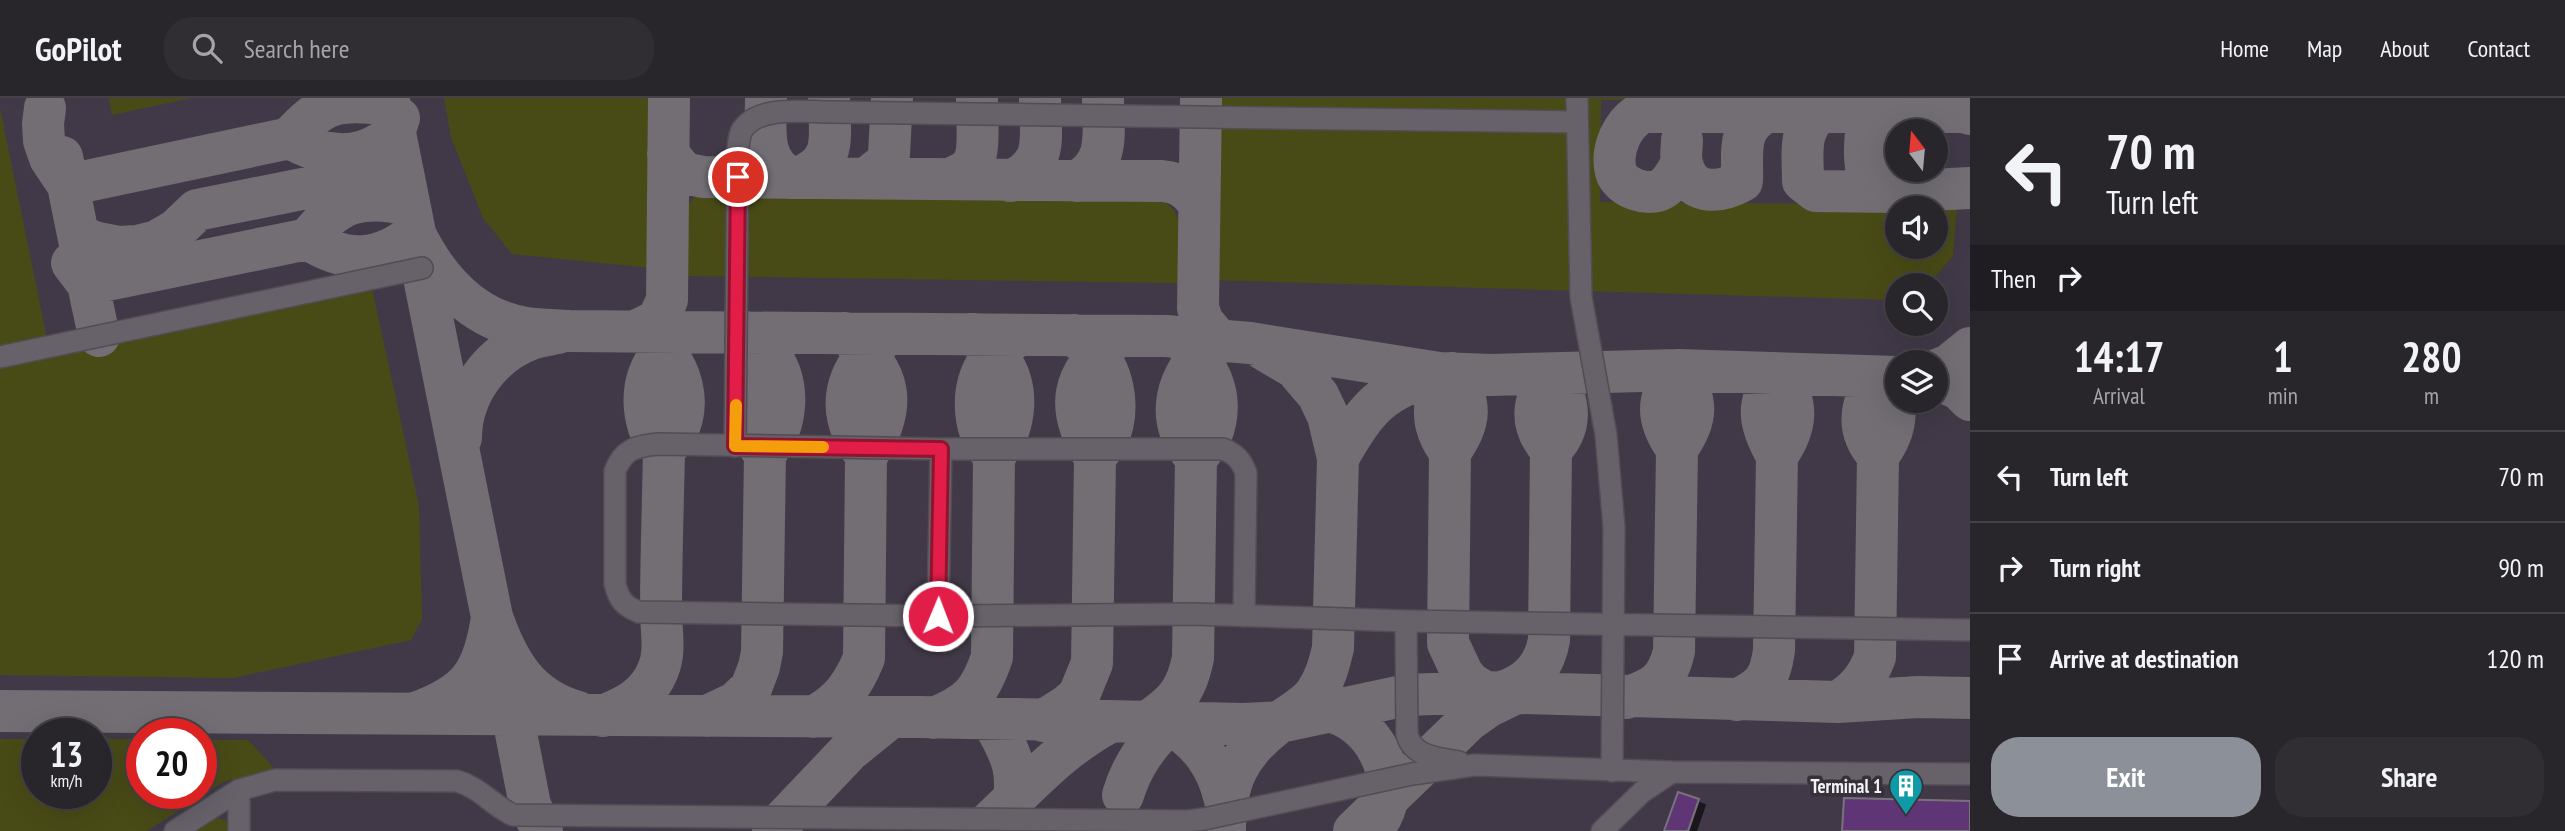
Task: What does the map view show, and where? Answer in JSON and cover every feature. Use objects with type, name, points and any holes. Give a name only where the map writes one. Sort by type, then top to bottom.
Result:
[{"type":"lane","points":[[1577,98],[1581,297],[1606,435],[1614,527],[1612,771]]},
{"type":"lane","points":[[735,446],[737,147],[742,131],[752,120],[781,112],[805,112],[1576,122]]},
{"type":"lane","points":[[0,357],[422,268]]},
{"type":"lane","points":[[1244,616],[1246,473],[1242,462],[1234,453],[1223,449],[640,446],[620,458],[615,471],[615,584],[625,607],[639,612],[1244,616],[1970,630]]},
{"type":"lane","points":[[938,616],[941,449]]},
{"type":"lane","points":[[1406,621],[1406,735],[1417,752],[1431,756],[1475,765],[1612,771],[1970,774]]},
{"type":"lane","points":[[175,831],[239,790],[275,780],[457,781],[472,785],[499,809],[513,815],[534,816],[1188,821],[1412,774],[1475,765]]},
{"type":"lane","points":[[1602,831],[1622,821],[1642,792],[1672,772]]},
{"type":"lane","points":[[239,790],[239,831]]},
{"type":"shaded area","points":[[0,98],[1970,98],[1970,831],[0,831]]},
{"type":"shaded area","points":[[109,98],[191,98],[112,115]]},
{"type":"shaded area","points":[[444,98],[650,98],[651,268],[512,254],[483,218],[451,137]]},
{"type":"shaded area","points":[[1212,98],[1958,98],[1958,103],[1601,100],[1600,202],[1885,204],[1885,259],[1948,259],[1948,205],[1957,205],[1953,256],[1938,273],[1885,273],[1885,300],[1212,280]]},
{"type":"shaded area","points":[[0,108],[47,339],[0,349]]},
{"type":"shaded area","points":[[722,187],[1135,192],[1158,199],[1173,209],[1182,237],[1181,275],[1179,283],[686,276],[676,257],[675,246],[682,213],[696,196]]},
{"type":"shaded area","points":[[372,288],[419,506],[422,619],[411,640],[233,678],[0,675],[0,365]]},
{"type":"shaded area","points":[[0,739],[21,739],[21,809],[112,809],[112,739],[126,739],[126,809],[181,809],[147,831],[0,831]]},
{"type":"shaded area","points":[[217,740],[248,740],[275,769],[217,786]]},
{"type":"shaded area","points":[[211,815],[231,823],[231,831],[185,831]]},
{"type":"building","points":[[1678,792],[1699,799],[1688,831],[1664,831]]},
{"type":"building","name":"Terminal 1","points":[[1844,798],[1970,801],[1970,831],[1842,831]]},
{"type":"taxiway","points":[[388,98],[492,617],[505,649],[522,676],[546,698],[578,712]]},
{"type":"taxiway","points":[[638,330],[658,320],[667,300],[669,98]]},
{"type":"taxiway","points":[[766,98],[765,132],[769,154],[781,171],[791,178]]},
{"type":"taxiway","points":[[799,177],[812,171],[826,155],[830,135],[829,98]]},
{"type":"taxiway","points":[[867,178],[886,163],[889,154],[892,98]]},
{"type":"taxiway","points":[[950,179],[966,171],[974,161],[977,144],[977,98]]},
{"type":"taxiway","points":[[1010,181],[1023,174],[1037,157],[1041,136],[1040,98]]},
{"type":"taxiway","points":[[1077,181],[1088,174],[1100,156],[1104,134],[1103,98]]},
{"type":"taxiway","points":[[1201,98],[1198,308],[1203,322],[1218,340]]},
{"type":"taxiway","points":[[290,138],[313,116],[334,105],[358,102],[390,105]]},
{"type":"taxiway","points":[[45,108],[44,141],[50,158],[68,185],[88,284],[308,239],[330,216],[364,201],[378,200],[409,205]]},
{"type":"taxiway","points":[[1822,110],[1808,125],[1802,151],[1803,181],[1816,191],[1892,192],[1970,188]]},
{"type":"taxiway","points":[[1884,110],[1870,120],[1865,139],[1865,157],[1869,176],[1879,186],[1892,192]]},
{"type":"taxiway","points":[[1682,140],[1682,163],[1691,182],[1698,187],[1715,190],[1733,185],[1742,181],[1742,150],[1746,133],[1750,125],[1767,111]]},
{"type":"taxiway","points":[[1682,163],[1665,187],[1650,192],[1636,190],[1623,183],[1616,172],[1615,154],[1624,129],[1643,112],[1970,114]]},
{"type":"taxiway","points":[[78,235],[94,242],[119,247],[137,246],[157,241],[176,230],[197,210],[342,181],[379,157],[391,140],[399,118]]},
{"type":"taxiway","points":[[290,138],[312,149],[335,154],[358,153],[381,143]]},
{"type":"taxiway","points":[[62,157],[68,185],[290,138]]},
{"type":"taxiway","points":[[668,154],[684,173],[703,177],[1162,181],[1184,188],[1199,204]]},
{"type":"taxiway","points":[[308,239],[336,253],[363,256],[389,250],[415,233]]},
{"type":"taxiway","points":[[415,234],[434,267],[473,307],[507,324],[531,329],[1166,336],[1250,343],[1439,373],[1491,375],[1678,370],[1885,377]]},
{"type":"taxiway","points":[[72,263],[88,284],[99,336]]},
{"type":"taxiway","points":[[602,716],[642,694],[654,679],[662,656],[664,451],[682,419],[684,402],[682,386],[668,355],[642,330]]},
{"type":"taxiway","points":[[707,716],[735,703],[751,688],[762,652],[765,454],[779,429],[784,402],[780,375],[774,362],[766,350],[745,332]]},
{"type":"taxiway","points":[[461,438],[466,406],[472,392],[491,366],[516,346],[534,338],[558,333]]},
{"type":"taxiway","points":[[664,451],[656,442],[647,420],[646,384],[658,358],[683,333]]},
{"type":"taxiway","points":[[813,717],[831,706],[844,692],[864,658],[866,457],[883,421],[886,405],[881,376],[861,347],[845,333]]},
{"type":"taxiway","points":[[934,718],[957,707],[972,695],[983,679],[992,657],[994,457],[1011,420],[1013,394],[1005,368],[997,356],[972,334]]},
{"type":"taxiway","points":[[1043,721],[1079,695],[1092,663],[1095,458],[1107,440],[1114,419],[1114,395],[1108,372],[1095,353],[1074,335]]},
{"type":"taxiway","points":[[765,454],[748,420],[748,382],[760,356],[784,336]]},
{"type":"taxiway","points":[[866,457],[848,418],[848,391],[857,367],[886,336]]},
{"type":"taxiway","points":[[1095,458],[1079,423],[1077,393],[1089,365],[1116,337]]},
{"type":"taxiway","points":[[1146,723],[1177,696],[1187,680],[1193,658],[1196,459],[1211,436],[1217,407],[1212,381],[1198,358],[1179,337]]},
{"type":"taxiway","points":[[994,457],[986,445],[977,419],[977,391],[986,365],[995,353],[1013,339]]},
{"type":"taxiway","points":[[1196,459],[1185,443],[1179,427],[1178,396],[1190,367],[1214,340]]},
{"type":"taxiway","points":[[1948,365],[1970,348]]},
{"type":"taxiway","points":[[1225,831],[1231,784],[1243,758],[1264,735],[1311,699],[1326,672],[1333,648],[1338,458],[1328,416],[1318,395],[1295,368],[1263,349]]},
{"type":"taxiway","points":[[1626,698],[1658,682],[1667,670],[1674,651],[1677,449],[1665,428],[1661,409],[1665,390],[1678,370],[1690,391],[1693,410],[1689,429],[1677,449]]},
{"type":"taxiway","points":[[1338,458],[1358,425],[1378,402],[1403,386],[1439,373]]},
{"type":"taxiway","points":[[1450,452],[1462,432],[1467,413],[1464,394],[1452,373],[1439,392],[1435,412],[1439,432],[1450,452],[1448,643],[1462,673],[1470,683],[1485,692]]},
{"type":"taxiway","points":[[1499,693],[1518,685],[1533,674],[1543,659],[1549,640],[1551,450],[1539,431],[1535,412],[1540,393],[1552,374],[1563,393],[1567,413],[1563,432],[1551,450]]},
{"type":"taxiway","points":[[1737,700],[1764,681],[1774,650],[1777,456],[1763,424],[1762,405],[1778,374],[1790,395],[1793,415],[1789,435],[1777,456]]},
{"type":"taxiway","points":[[1838,702],[1861,683],[1875,657],[1878,456],[1890,436],[1894,416],[1891,396],[1878,377],[1867,397],[1863,417],[1866,436],[1878,456]]},
{"type":"taxiway","points":[[1948,384],[1959,389],[1970,400]]},
{"type":"taxiway","points":[[415,713],[449,698],[471,679],[484,653],[492,617]]},
{"type":"taxiway","points":[[507,687],[530,805],[542,831]]},
{"type":"taxiway","points":[[0,711],[920,717],[1244,724],[1280,722],[1407,695],[1485,692],[1838,702],[1918,697],[1970,698]]},
{"type":"taxiway","points":[[1354,831],[1469,720],[1489,706],[1514,694]]},
{"type":"taxiway","points":[[1328,711],[1344,716],[1358,726],[1379,752],[1386,768],[1388,784],[1387,801],[1381,817]]},
{"type":"taxiway","points":[[773,831],[849,751],[891,717]]},
{"type":"taxiway","points":[[991,719],[1005,743],[1013,765],[1015,788],[1010,816]]},
{"type":"taxiway","points":[[980,831],[1057,758],[1110,722]]},
{"type":"taxiway","points":[[1123,795],[1141,756],[1169,723],[1190,738],[1206,756],[1222,787],[1225,800]]},
{"type":"slow traffic","points":[[736,405],[735,446],[823,447]]},
{"type":"place","name":"Terminal 1","points":[[1906,816]]},
{"type":"route","points":[[738,177],[735,446],[941,449],[938,616]]}]
